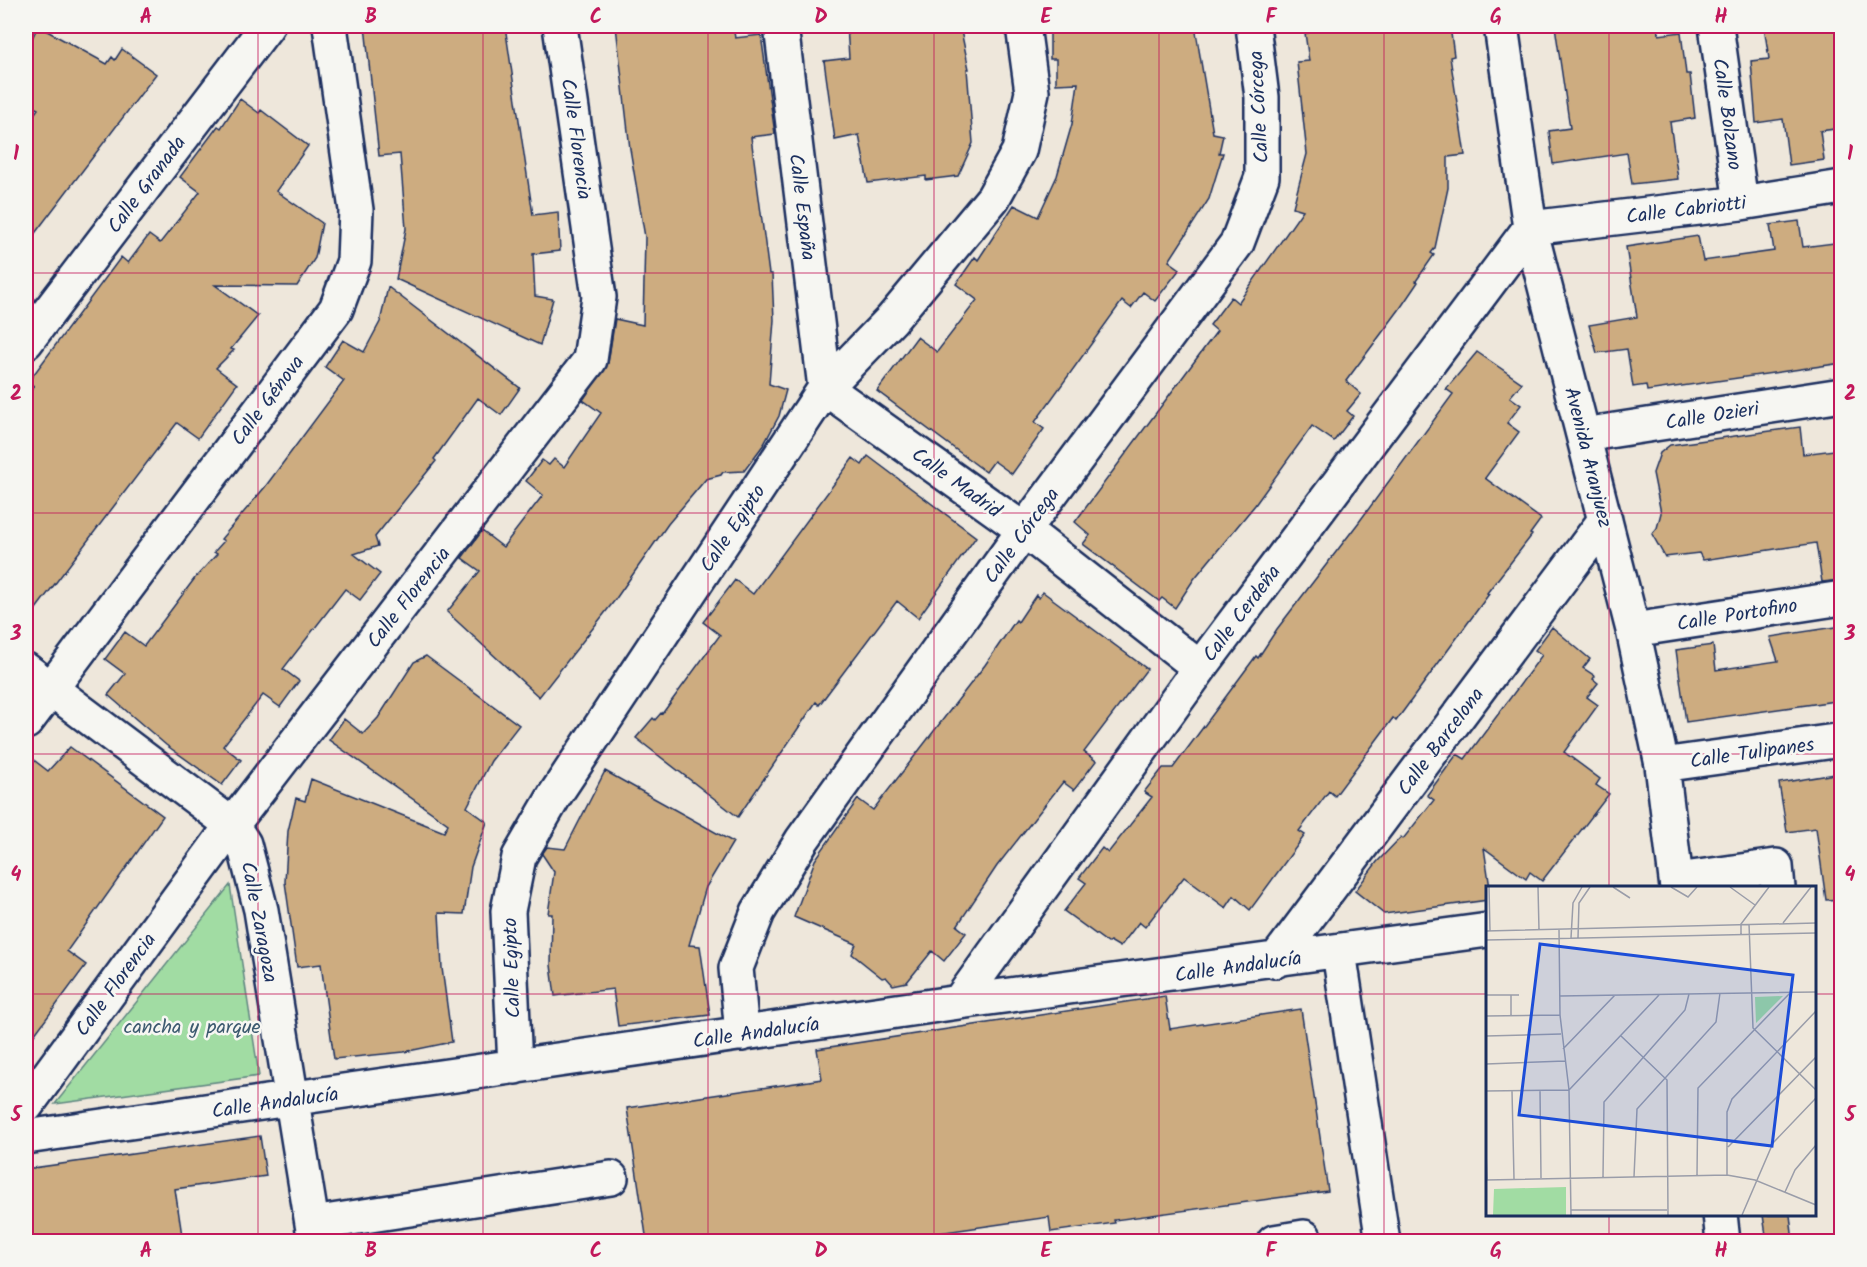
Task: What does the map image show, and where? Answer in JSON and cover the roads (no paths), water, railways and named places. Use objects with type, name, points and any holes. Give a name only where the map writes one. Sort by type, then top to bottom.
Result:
[{"type":"street","name":"Calle Granada","points":[[26,342],[267,26]]},
{"type":"street","name":"Calle Génova","points":[[26,722],[38,679],[336,309],[354,261],[356,210],[330,26]]},
{"type":"street","name":"Calle Florencia","points":[[26,1106],[232,825],[590,360],[599,297],[560,26]]},
{"type":"street","name":"Calle España","points":[[781,26],[825,388]]},
{"type":"street","name":"Calle Egipto","points":[[515,1067],[508,911],[519,857],[555,795],[825,388],[892,319],[993,198],[1019,151],[1032,92],[1023,26]]},
{"type":"street","name":"Calle Córcega","points":[[742,1034],[736,968],[758,912],[802,840],[1024,530],[1237,243],[1262,177],[1262,97],[1252,26]]},
{"type":"street","name":"Avenida Aranjuez","points":[[1500,26],[1530,228],[1634,630],[1662,765],[1677,884]]},
{"type":"street","name":"Calle Bolzano","points":[[1716,26],[1741,203]]},
{"type":"street","name":"Calle Cabriotti","points":[[1530,228],[1741,203],[1842,187]]},
{"type":"street","name":"Calle Cerdeña","points":[[959,1002],[1200,668],[1530,228]]},
{"type":"street","name":"Calle Madrid","points":[[825,388],[1024,530],[1200,668]]},
{"type":"street","name":"Calle Ozieri","points":[[1583,435],[1842,395]]},
{"type":"street","name":"Calle Barcelona","points":[[1275,961],[1605,520]]},
{"type":"street","name":"Calle Portofino","points":[[1634,630],[1842,598]]},
{"type":"street","name":"Calle Zaragoza","points":[[38,679],[232,825],[244,844],[251,864],[313,1233]]},
{"type":"street","name":"Calle Tulipanes","points":[[1662,765],[1842,740]]},
{"type":"street","points":[[1677,884],[1776,866],[1778,886]]},
{"type":"street","name":"Calle Andalucía","points":[[26,1137],[959,1002],[1275,961],[1486,930]]},
{"type":"street","points":[[1340,952],[1383,1242]]},
{"type":"street","points":[[313,1233],[611,1178]]},
{"type":"street","points":[[1720,1216],[1723,1242]]},
{"type":"street","points":[[1274,1242],[1304,1237],[1305,1242]]},
{"type":"park label","name":"cancha y parque","points":[[192,1026]]}]
